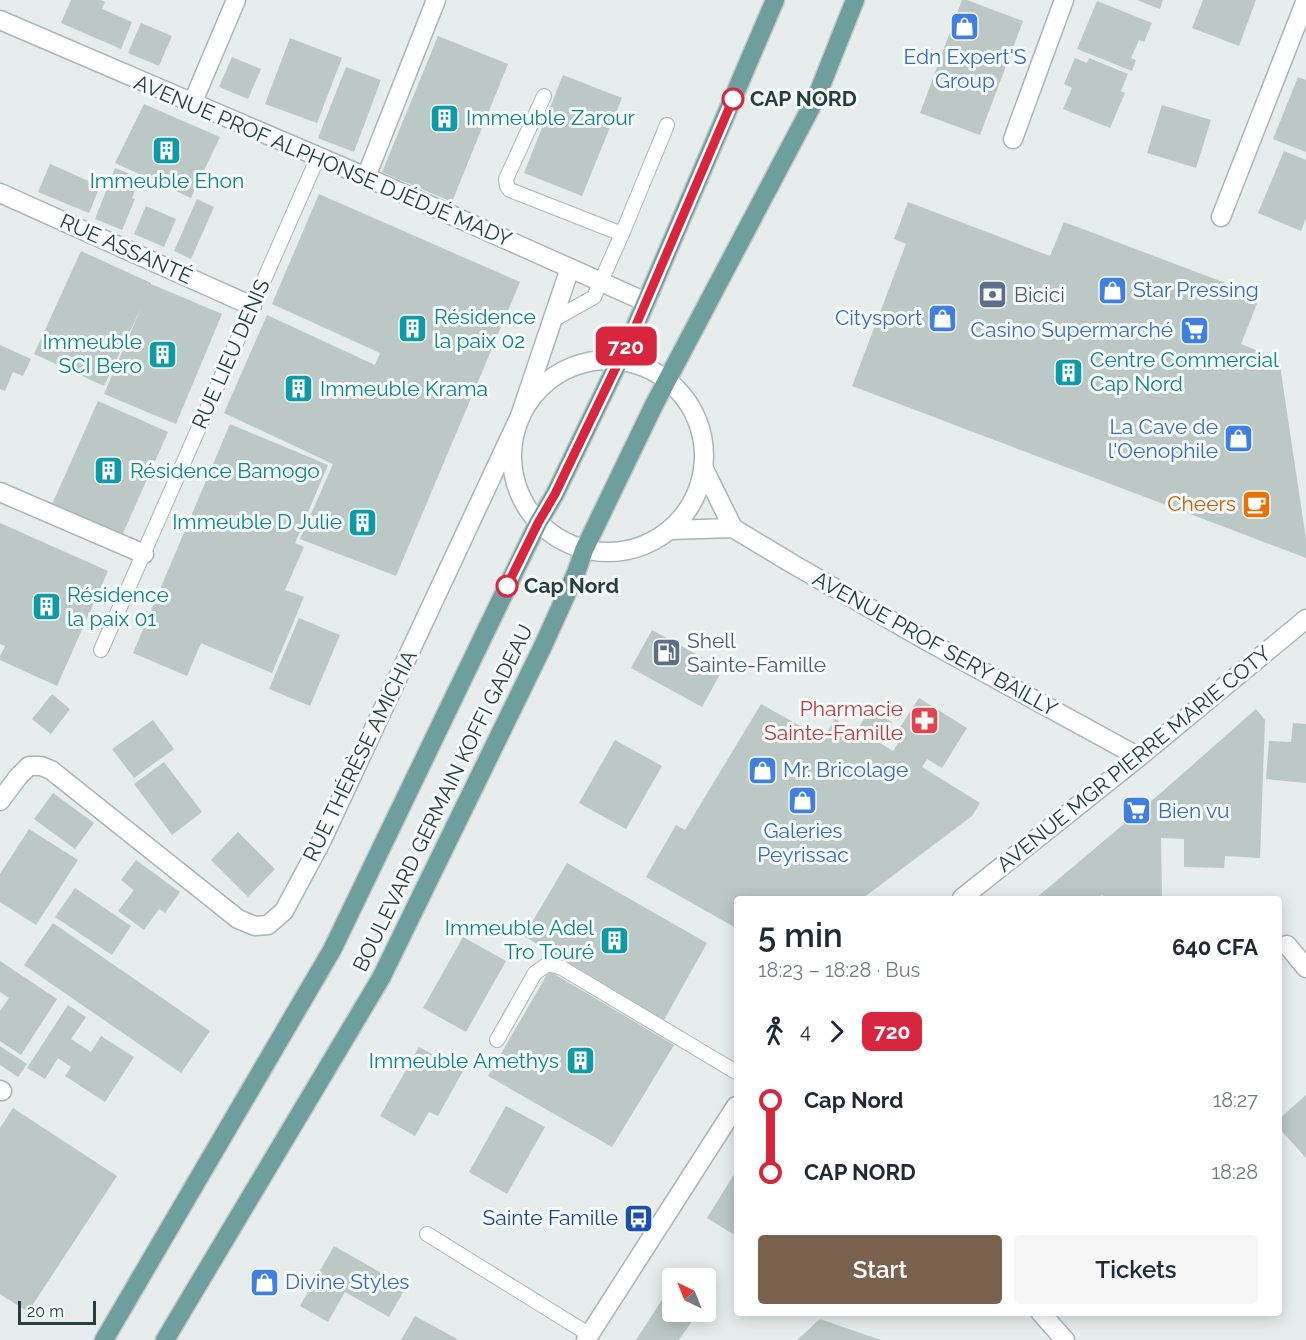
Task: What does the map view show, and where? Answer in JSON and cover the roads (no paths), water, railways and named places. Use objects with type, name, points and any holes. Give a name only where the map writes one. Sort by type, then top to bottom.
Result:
[{"type":"main road","name":"BOULEVARD GERMAIN KOFFI GADEAU","points":[[104,1340],[332,950],[538,523],[555,494],[646,302],[775,0]]},
{"type":"main road","name":"BOULEVARD GERMAIN KOFFI GADEAU","points":[[165,1340],[381,978],[543,646],[584,550],[667,380],[816,96],[855,0]]},
{"type":"street","points":[[192,104],[236,0]]},
{"type":"street","points":[[366,177],[436,0]]},
{"type":"street","points":[[1013,139],[1064,0]]},
{"type":"street","points":[[1221,216],[1306,0]]},
{"type":"street","name":"AVENUE PROF ALPHONSE DJÉDJÉ MADY","points":[[0,20],[366,177],[646,302]]},
{"type":"street","name":"RUE ASSANTÉ","points":[[0,193],[252,306]]},
{"type":"street","name":"RUE THÉRÈSE AMICHIA","points":[[0,801],[29,766],[41,766],[51,770],[238,919],[255,926],[268,925],[284,911],[321,842],[520,416],[570,268]]},
{"type":"street","points":[[597,358],[619,359],[644,365],[667,380],[685,399],[700,429],[704,447],[699,485],[681,519],[654,541],[629,550],[602,553],[584,550],[552,535],[525,507],[513,471],[511,453],[515,434],[520,416],[530,400],[559,374],[597,358]]},
{"type":"street","points":[[669,530],[733,528],[703,467]]},
{"type":"street","points":[[0,492],[144,554]]},
{"type":"street","name":"AVENUE PROF SERY BAILLY","points":[[733,528],[927,641],[1139,757]]},
{"type":"street","name":"AVENUE MGR PIERRE MARIE COTY","points":[[965,896],[1139,757],[1306,619]]},
{"type":"street","points":[[1287,945],[1306,968]]},
{"type":"street","points":[[588,1337],[734,1109]]},
{"type":"street","points":[[1044,1316],[1065,1340]]},
{"type":"lane","points":[[544,96],[506,179],[507,186],[510,190],[622,234]]},
{"type":"lane","points":[[553,320],[594,297],[667,125]]},
{"type":"lane","name":"RUE LIEU DENIS","points":[[101,650],[318,157]]},
{"type":"lane","points":[[497,1040],[535,973],[548,964],[562,968],[734,1070]]},
{"type":"lane","points":[[427,1234],[588,1337]]},
{"type":"place","name":"Edn Expert'S Group","points":[[965,26]]},
{"type":"place","name":"CAP NORD","points":[[733,99]]},
{"type":"place","name":"Immeuble Zarour","points":[[445,118]]},
{"type":"place","name":"Immeuble Ehon","points":[[167,150]]},
{"type":"place","name":"Star Pressing","points":[[1112,290]]},
{"type":"place","name":"Bicici","points":[[993,295]]},
{"type":"place","name":"Citysport","points":[[943,318]]},
{"type":"place","name":"Résidence la paix 02","points":[[413,329]]},
{"type":"place","name":"Casino Supermarché","points":[[1194,330]]},
{"type":"place","name":"Immeuble SCI Bero","points":[[163,354]]},
{"type":"place","name":"Centre Commercial Cap Nord","points":[[1069,372]]},
{"type":"place","name":"Immeuble Krama","points":[[299,389]]},
{"type":"place","name":"La Cave de l'Oenophile","points":[[1239,439]]},
{"type":"place","name":"Résidence Bamogo","points":[[109,471]]},
{"type":"place","name":"Cheers","points":[[1257,504]]},
{"type":"place","name":"Immeuble D Julie","points":[[363,522]]},
{"type":"place","name":"Cap Nord","points":[[507,586]]},
{"type":"place","name":"Résidence la paix 01","points":[[46,607]]},
{"type":"place","name":"Shell Sainte-Famille","points":[[666,653]]},
{"type":"place","name":"Pharmacie Sainte-Famille","points":[[924,721]]},
{"type":"place","name":"Mr. Bricolage","points":[[762,770]]},
{"type":"place","name":"Galeries Peyrissac","points":[[803,800]]},
{"type":"place","name":"Bien vu","points":[[1137,811]]},
{"type":"place","name":"Immeuble Adel Tro Touré","points":[[615,940]]},
{"type":"place","name":"Immeuble Amethys","points":[[580,1061]]},
{"type":"place","name":"Sainte Famille","points":[[639,1218]]},
{"type":"place","name":"Divine Styles","points":[[264,1282]]}]
